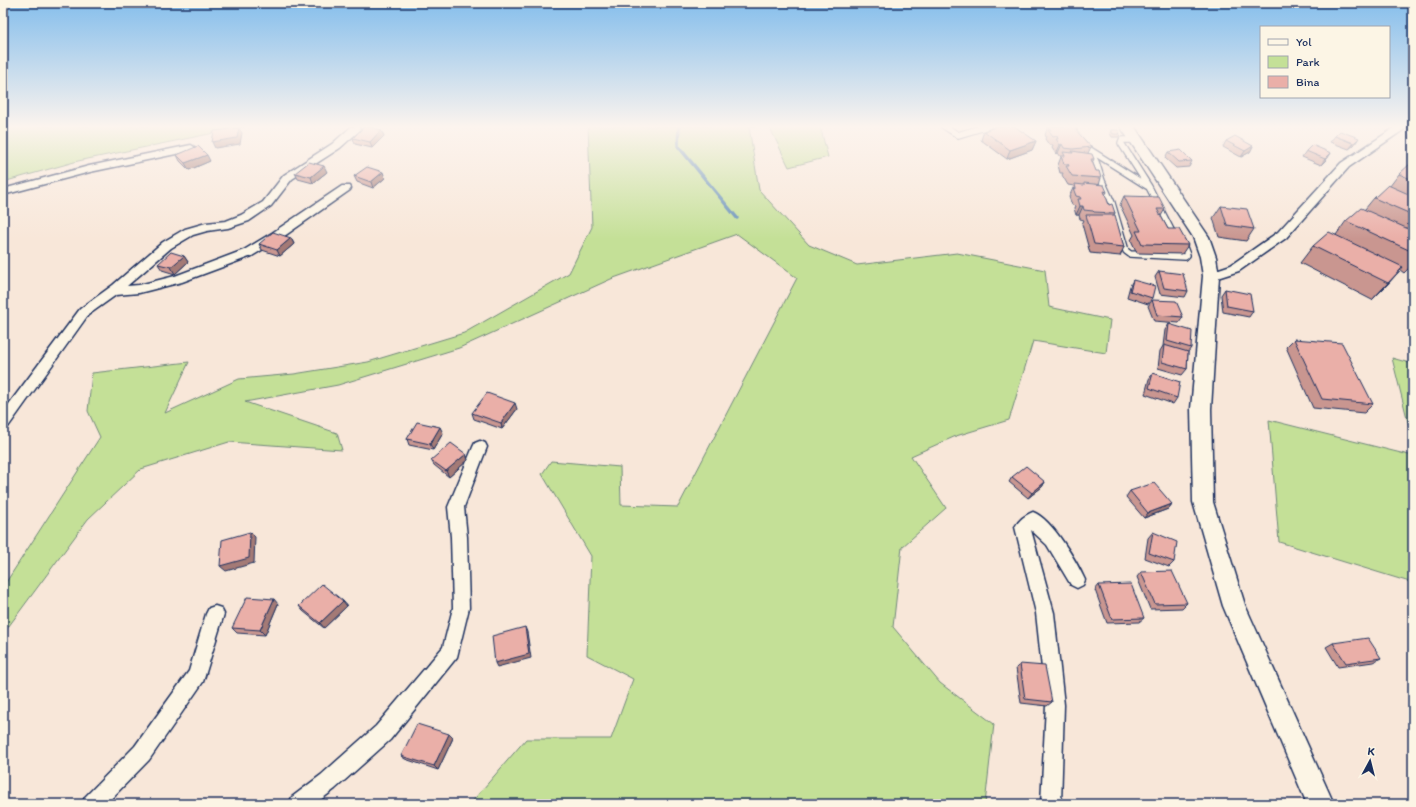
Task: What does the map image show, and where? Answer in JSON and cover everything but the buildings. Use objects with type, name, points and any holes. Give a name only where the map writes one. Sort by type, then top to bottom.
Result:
[{"type":"street","points":[[3,192],[118,164]]},
{"type":"street","points":[[3,423],[84,312],[114,291],[167,245],[189,232],[228,224],[245,218],[267,204],[288,177],[309,164]]},
{"type":"street","points":[[1152,164],[1201,237],[1208,256],[1211,276],[1201,409],[1203,502],[1234,606],[1322,804]]},
{"type":"street","points":[[1211,276],[1235,268],[1282,235],[1347,164]]},
{"type":"street","points":[[114,291],[139,289],[178,279],[248,253],[346,188]]},
{"type":"street","points":[[298,804],[328,782],[384,733],[451,651],[461,608],[459,537],[456,507],[480,447]]},
{"type":"street","points":[[1051,804],[1055,704],[1045,613],[1023,527],[1033,519],[1053,540],[1077,580]]},
{"type":"street","points":[[92,804],[142,753],[197,676],[215,614]]},
{"type":"lane","points":[[1097,164],[1102,181],[1112,203],[1126,251],[1130,254],[1185,257],[1187,255],[1186,250],[1179,236],[1172,232],[1149,187],[1134,164]]},
{"type":"lane","points":[[1112,164],[1149,187]]},
{"type":"green space","points":[[3,164],[69,164],[3,182]]},
{"type":"green space","points":[[589,164],[755,164],[759,190],[809,245],[857,265],[957,253],[1045,270],[1049,307],[1110,320],[1106,353],[1033,341],[1009,420],[956,436],[911,456],[946,508],[902,547],[893,627],[940,683],[994,724],[985,804],[470,804],[526,739],[611,739],[633,679],[587,655],[591,556],[542,474],[551,461],[620,467],[621,505],[678,507],[797,278],[737,234],[611,279],[459,348],[338,385],[245,402],[337,433],[342,450],[229,442],[141,469],[88,519],[3,634],[3,587],[100,437],[88,411],[92,373],[189,362],[165,413],[239,379],[294,374],[368,362],[464,333],[569,273],[592,227]]},
{"type":"green space","points":[[787,164],[802,164],[789,167]]},
{"type":"green space","points":[[1392,358],[1413,364],[1413,442]]},
{"type":"green space","points":[[1269,420],[1413,456],[1413,583],[1279,542]]},
{"type":"waterway","points":[[692,164],[737,218]]}]
